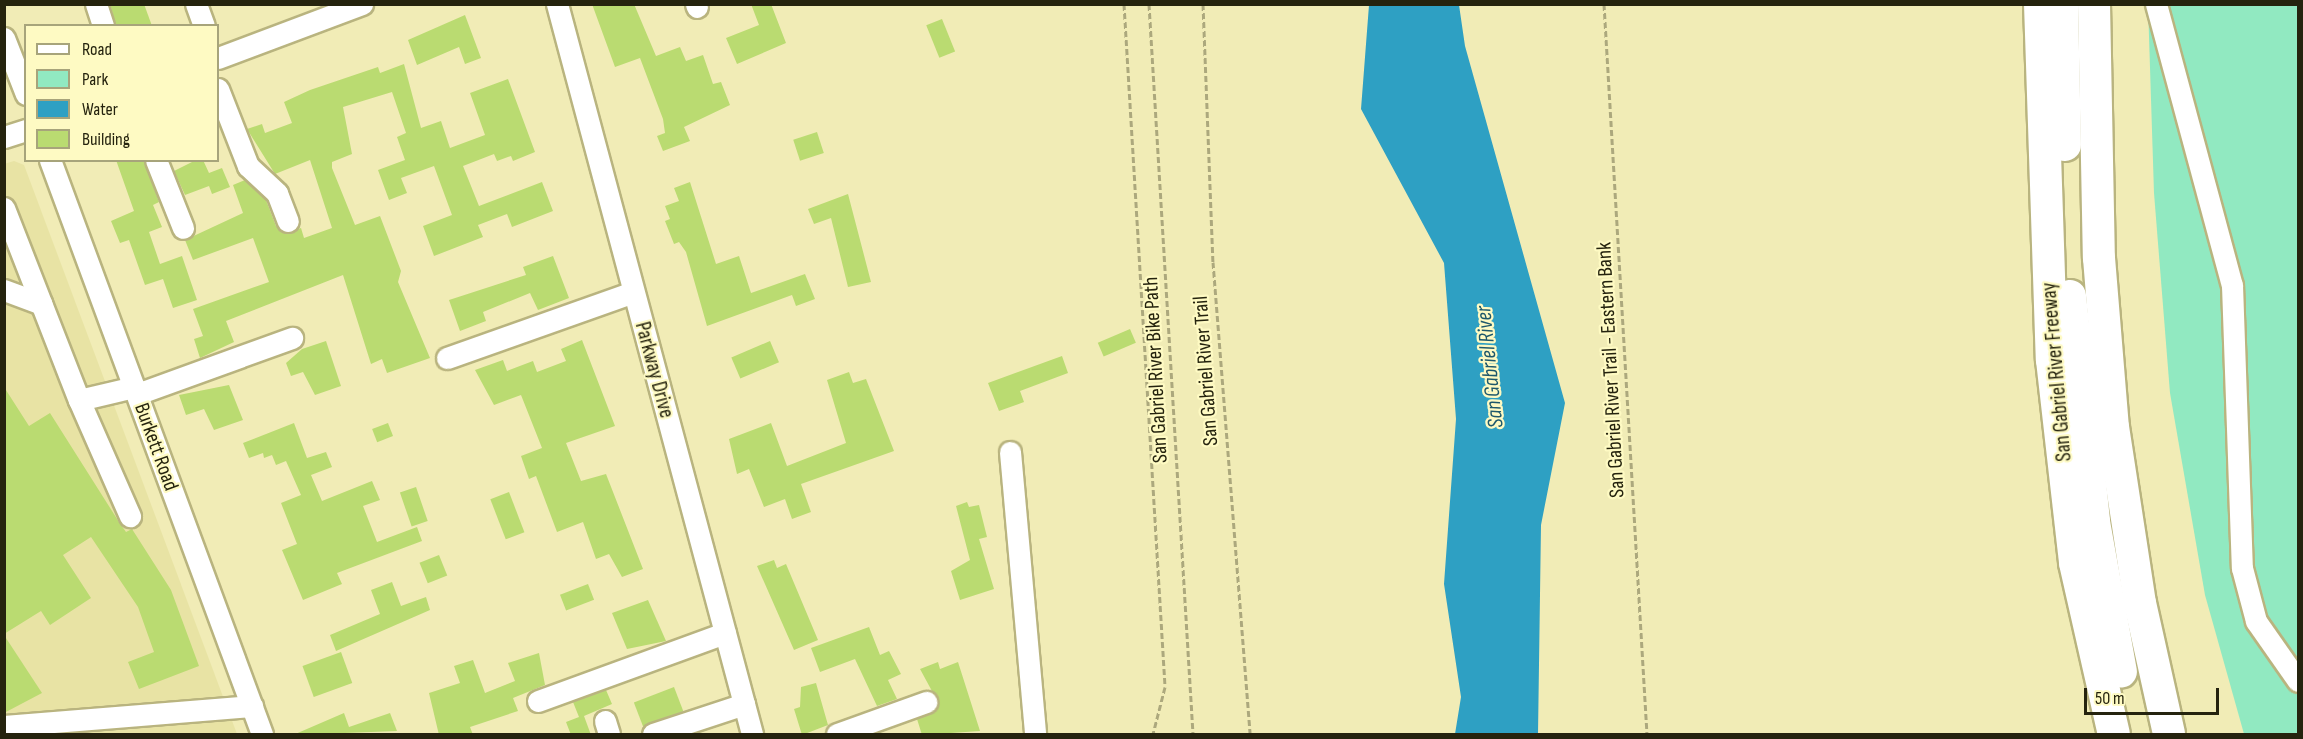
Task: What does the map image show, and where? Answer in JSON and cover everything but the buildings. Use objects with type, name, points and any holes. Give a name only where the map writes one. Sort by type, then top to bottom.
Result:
[{"type":"highway","name":"San Gabriel River Freeway","points":[[2040,4],[2052,360],[2075,563],[2114,735]]},
{"type":"highway","points":[[2062,4],[2076,382],[2094,522],[2135,735]]},
{"type":"highway","points":[[2075,4],[2086,369],[2113,563],[2148,735]]},
{"type":"highway","points":[[2094,4],[2099,258],[2113,427],[2140,603],[2169,735]]},
{"type":"street","points":[[96,4],[102,24]]},
{"type":"street","points":[[196,4],[203,24]]},
{"type":"street","points":[[219,58],[362,4]]},
{"type":"street","name":"Parkway Drive","points":[[557,4],[752,735]]},
{"type":"street","points":[[2156,4],[2232,285],[2242,568],[2256,621],[2298,681]]},
{"type":"street","points":[[4,38],[24,89]]},
{"type":"street","points":[[219,91],[248,166],[277,193],[288,221]]},
{"type":"street","points":[[4,137],[24,130]]},
{"type":"street","name":"Burkett Road","points":[[51,162],[262,735]]},
{"type":"street","points":[[157,162],[183,228]]},
{"type":"street","points":[[4,208],[79,400],[130,516]]},
{"type":"street","points":[[4,290],[42,304]]},
{"type":"street","points":[[447,358],[633,292]]},
{"type":"street","points":[[79,400],[135,390],[292,338]]},
{"type":"street","points":[[1010,452],[1035,735]]},
{"type":"street","points":[[538,701],[724,633]]},
{"type":"street","points":[[837,735],[926,702]]},
{"type":"street","points":[[652,735],[744,704]]},
{"type":"street","points":[[4,726],[252,706]]},
{"type":"path","points":[[1124,4],[1165,687],[1153,735]]},
{"type":"path","name":"San Gabriel River Bike Path","points":[[1149,4],[1193,735]]},
{"type":"path","name":"San Gabriel River Trail","points":[[1203,4],[1213,262],[1250,735]]},
{"type":"path","name":"San Gabriel River Trail - Eastern Bank","points":[[1604,4],[1647,735]]},
{"type":"shaded area","points":[[14,161],[24,165],[237,734],[5,734],[4,164]]},
{"type":"green space","points":[[2148,5],[2298,5],[2298,734],[2244,734],[2205,595],[2170,393],[2154,193]]},
{"type":"water","name":"San Gabriel River","points":[[1369,5],[1459,5],[1465,46],[1565,403],[1541,525],[1538,734],[1455,734],[1461,697],[1444,584],[1456,419],[1444,263],[1361,109]]}]
